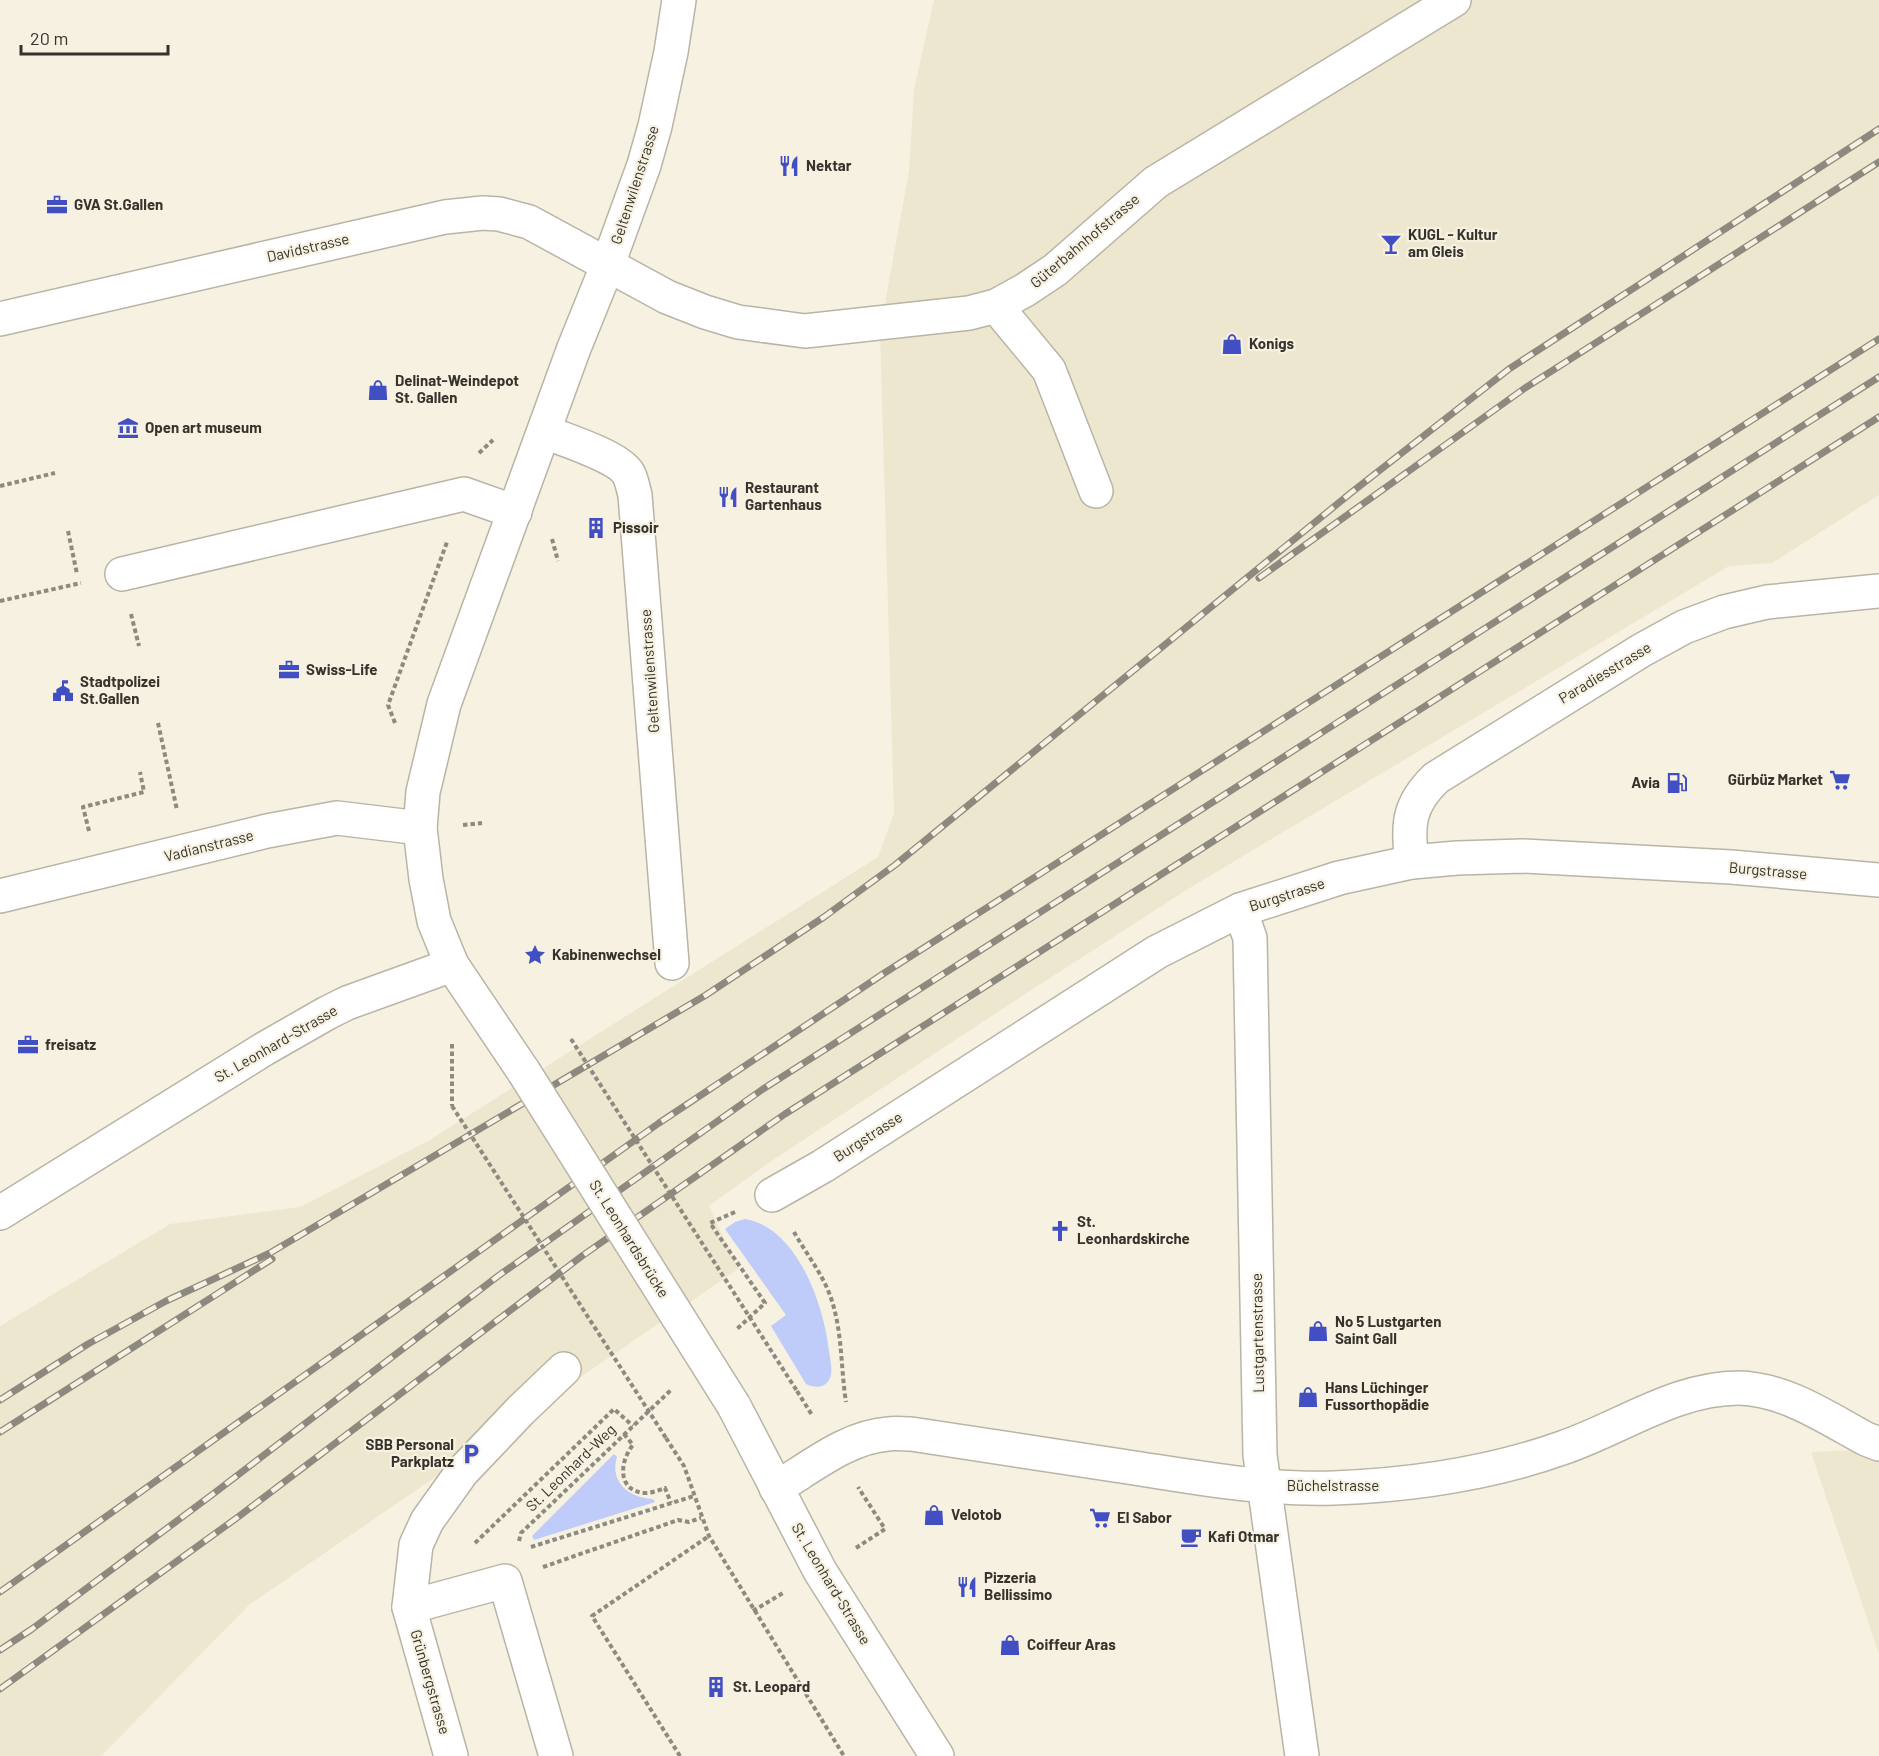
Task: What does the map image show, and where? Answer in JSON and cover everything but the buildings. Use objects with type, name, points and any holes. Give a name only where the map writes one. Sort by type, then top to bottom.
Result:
[{"type":"street","name":"Geltenwilenstrasse","points":[[452,965],[434,921],[426,879],[420,828],[423,792],[444,704],[574,348],[644,165],[671,52],[679,0]]},
{"type":"street","name":"Güterbahnhofstrasse","points":[[608,264],[667,297],[738,322],[805,331],[935,318],[983,310],[1025,290],[1055,270],[1156,182],[1454,0]]},
{"type":"street","name":"Davidstrasse","points":[[0,319],[464,214],[499,214],[530,222],[608,264]]},
{"type":"street","points":[[983,310],[1049,370],[1096,491]]},
{"type":"street","name":"Geltenwilenstrasse","points":[[545,432],[614,461],[628,474],[632,484],[644,594],[672,963]]},
{"type":"street","points":[[122,574],[464,494],[515,512]]},
{"type":"street","name":"Paradiesstrasse","points":[[1412,862],[1408,836],[1410,819],[1422,791],[1436,778],[1642,650],[1684,627],[1724,612],[1767,602],[1879,591]]},
{"type":"street","name":"Vadianstrasse","points":[[0,896],[267,831],[337,818],[420,828]]},
{"type":"street","name":"Burgstrasse","points":[[772,1195],[824,1166],[1158,952],[1240,910],[1339,878],[1412,862],[1468,857],[1568,858],[1731,867],[1879,880]]},
{"type":"street","name":"Lustgartenstrasse","points":[[1240,910],[1250,938],[1260,1455],[1302,1756]]},
{"type":"street","name":"St. Leonhardsbrücke","points":[[452,965],[524,1072],[734,1406]]},
{"type":"street","name":"St. Leonhard-Strasse","points":[[0,1213],[264,1049],[327,1013],[347,1003],[452,965]]},
{"type":"street","points":[[556,1756],[506,1581],[409,1607],[416,1545],[427,1521],[462,1472],[564,1369]]},
{"type":"street","name":"Büchelstrasse","points":[[776,1488],[857,1441],[888,1434],[911,1434],[1264,1486],[1330,1488],[1386,1485],[1436,1479],[1562,1449],[1661,1405],[1714,1389],[1741,1388],[1785,1397],[1879,1444]]},
{"type":"street","name":"St. Leonhard-Strasse","points":[[734,1406],[819,1571],[937,1756]]},
{"type":"street","name":"Grünbergstrasse","points":[[409,1607],[451,1756]]},
{"type":"path","points":[[0,486],[55,473]]},
{"type":"path","points":[[387,705],[464,494]]},
{"type":"path","points":[[68,531],[80,583]]},
{"type":"path","points":[[158,723],[187,852]]},
{"type":"path","points":[[92,841],[83,807],[144,792],[140,772]]},
{"type":"path","points":[[571,1039],[797,1391]]},
{"type":"path","points":[[452,1106],[684,1466],[708,1536],[844,1756]]},
{"type":"path","points":[[765,1303],[710,1223],[772,1195],[827,1288],[840,1340],[845,1400],[857,1441]]},
{"type":"path","name":"St. Leonhard-Weg","points":[[469,1550],[614,1409],[633,1426],[521,1533],[518,1539],[522,1547],[530,1547],[694,1496]]},
{"type":"path","points":[[624,1434],[633,1445],[622,1466],[625,1481],[630,1487],[646,1493],[664,1488],[671,1503]]},
{"type":"path","points":[[589,1551],[678,1520],[689,1522],[701,1518]]},
{"type":"path","points":[[680,1756],[592,1616],[708,1536]]},
{"type":"shaded area","points":[[934,0],[1879,0],[1879,495],[1772,563],[1729,566],[1188,889],[776,1158],[709,1206],[738,1269],[249,1605],[101,1756],[0,1756],[0,1326],[170,1224],[300,1207],[428,1141],[878,857],[894,813],[880,331],[909,171],[914,90]]},
{"type":"shaded area","points":[[745,1219],[763,1225],[779,1237],[793,1252],[805,1271],[821,1312],[829,1351],[831,1375],[823,1386],[816,1387],[806,1384],[771,1326],[786,1315],[725,1229]]},
{"type":"shaded area","points":[[1879,1449],[1879,1654],[1811,1452]]},
{"type":"shaded area","points":[[614,1454],[617,1457],[616,1474],[623,1487],[637,1496],[653,1499],[655,1502],[534,1540],[532,1536]]},
{"type":"railway","points":[[0,1400],[88,1344],[166,1301],[270,1253],[706,995],[824,917],[895,865],[1352,492],[1509,369],[1879,129]]},
{"type":"railway","points":[[1259,578],[1525,388],[1879,162]]},
{"type":"railway","points":[[0,1592],[659,1123],[886,972],[1879,339]]},
{"type":"railway","points":[[0,1650],[32,1629],[213,1494],[498,1276],[763,1089],[1879,377]]},
{"type":"railway","points":[[0,1689],[238,1517],[582,1256],[785,1114],[1879,417]]},
{"type":"railway","points":[[0,1432],[272,1259]]},
{"type":"place","name":"Nektar","points":[[789,166]]},
{"type":"place","name":"GVA St.Gallen","points":[[57,205]]},
{"type":"place","name":"KUGL - Kultur am Gleis","points":[[1391,244]]},
{"type":"place","name":"Konigs","points":[[1232,344]]},
{"type":"place","name":"Delinat-Weindepot St. Gallen","points":[[378,390]]},
{"type":"place","name":"Open art museum","points":[[128,428]]},
{"type":"place","name":"Restaurant Gartenhaus","points":[[728,497]]},
{"type":"place","name":"Pissoir","points":[[596,528]]},
{"type":"place","name":"Swiss-Life","points":[[289,670]]},
{"type":"place","name":"Stadtpolizei St.Gallen","points":[[63,691]]},
{"type":"place","name":"Gürbüz Market","points":[[1840,780]]},
{"type":"place","name":"Avia","points":[[1677,783]]},
{"type":"place","name":"Kabinenwechsel","points":[[535,955]]},
{"type":"place","name":"freisatz","points":[[28,1045]]},
{"type":"place","name":"St. Leonhardskirche","points":[[1060,1231]]},
{"type":"place","name":"No 5 Lustgarten Saint Gall","points":[[1318,1331]]},
{"type":"place","name":"Hans Lüchinger Fussorthopädie","points":[[1308,1397]]},
{"type":"place","name":"SBB Personal Parkplatz","points":[[471,1454]]},
{"type":"place","name":"Velotob","points":[[934,1515]]},
{"type":"place","name":"El Sabor","points":[[1100,1518]]},
{"type":"place","name":"Kafi Otmar","points":[[1191,1537]]},
{"type":"place","name":"Pizzeria Bellissimo","points":[[967,1587]]},
{"type":"place","name":"Coiffeur Aras","points":[[1010,1645]]},
{"type":"place","name":"St. Leopard","points":[[716,1687]]}]
